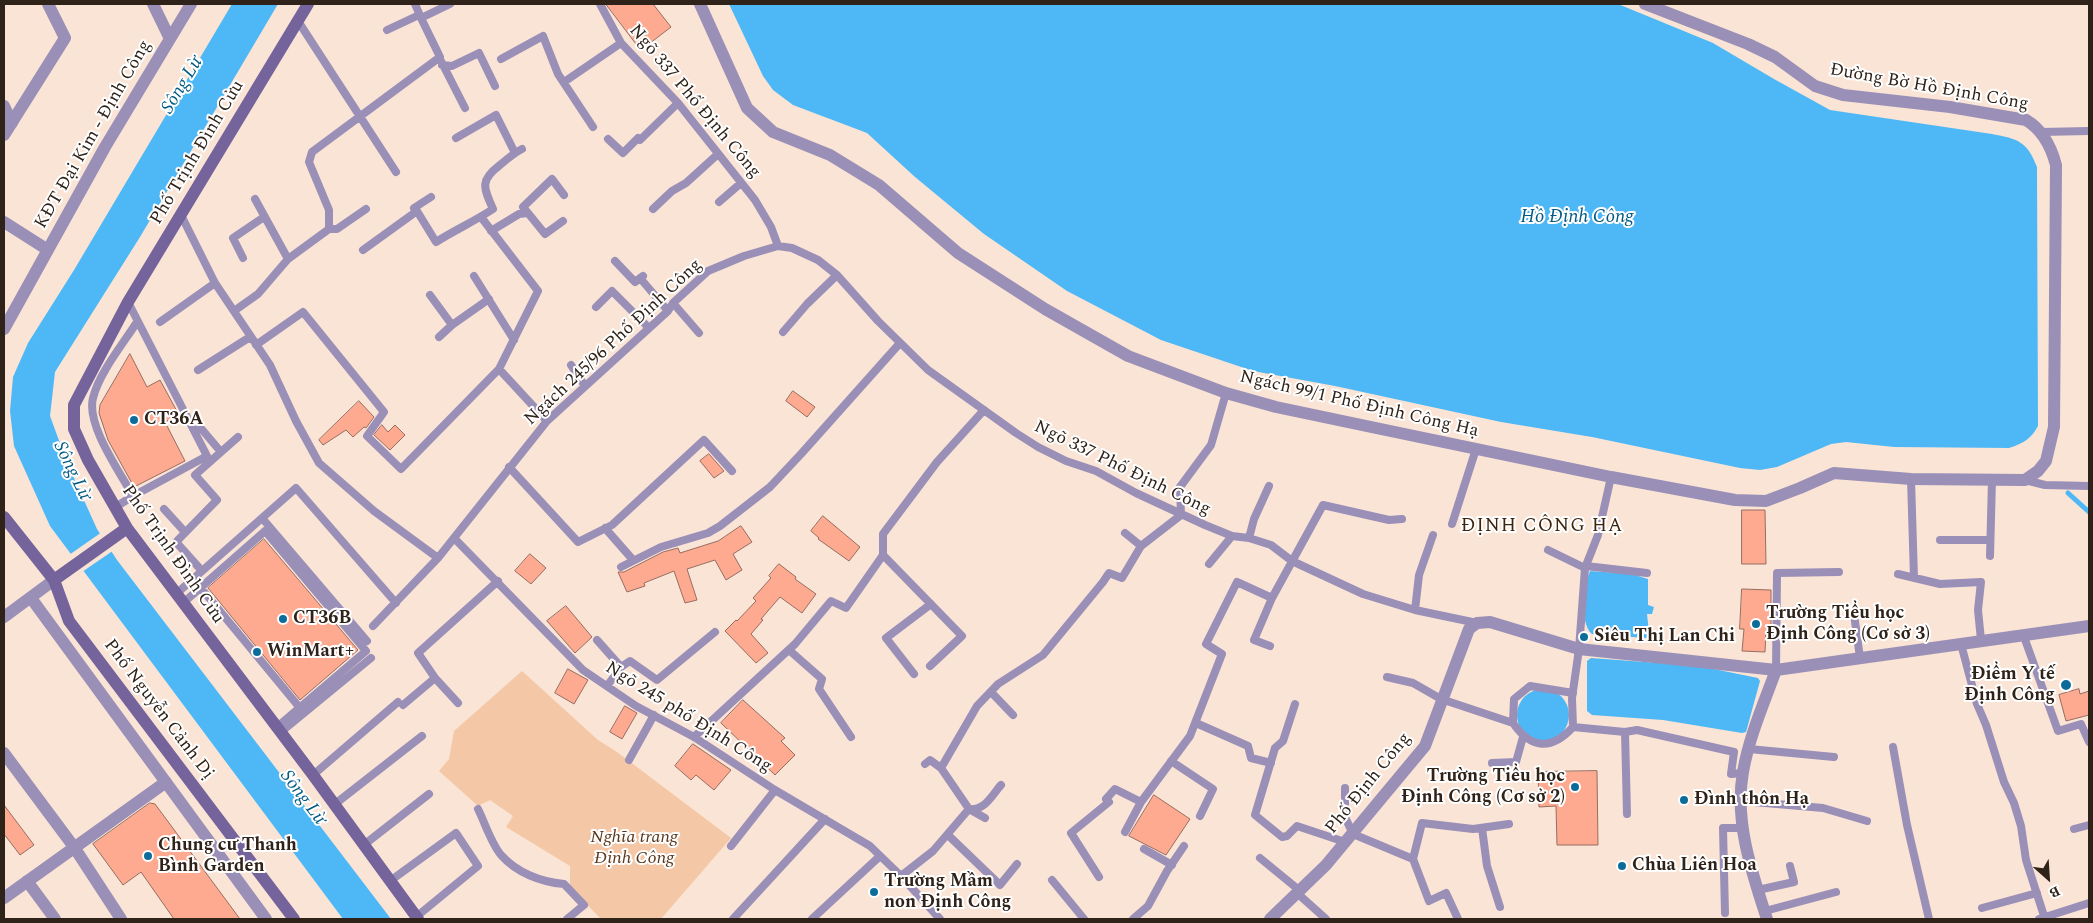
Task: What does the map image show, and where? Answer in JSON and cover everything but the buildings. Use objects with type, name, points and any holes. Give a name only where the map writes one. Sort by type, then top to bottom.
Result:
[{"type":"main road","name":"Phố Trịnh Đình Cửu","points":[[308,4],[128,302],[74,406],[74,429],[114,508],[127,528],[335,804],[417,918]]},
{"type":"main road","name":"Phố Nguyễn Cảnh Dị","points":[[4,517],[54,580],[69,621],[294,919]]},
{"type":"main road","points":[[54,580],[127,528]]},
{"type":"street","points":[[4,135],[65,38],[48,4]]},
{"type":"street","name":"KĐT Đại Kim - Định Công","points":[[152,4],[170,39]]},
{"type":"street","name":"KĐT Đại Kim - Định Công","points":[[4,329],[105,147],[191,4]]},
{"type":"street","name":"Ngách 99/1 Phố Định Công Hạ","points":[[700,4],[747,108],[773,132],[830,155],[879,185],[958,252],[1045,309],[1128,356],[1226,393],[1276,407],[1611,477],[1735,500],[1766,501],[1834,473],[1911,478],[2025,480]]},
{"type":"street","name":"Đường Bờ Hồ Định Công","points":[[1646,4],[1748,44],[1775,57],[1816,86],[1843,95],[1950,107],[2026,120],[2034,124],[2041,132],[2050,146],[2056,165],[2054,427],[2046,461],[2038,471],[2025,480]]},
{"type":"street","points":[[4,106],[12,122]]},
{"type":"street","name":"KĐT Đại Kim - Định Công","points":[[4,222],[48,250]]},
{"type":"street","points":[[4,617],[54,580]]},
{"type":"street","points":[[31,598],[266,919]]},
{"type":"street","points":[[1477,623],[1490,622],[1579,649],[1776,670],[2089,626]]},
{"type":"street","name":"Phố Định Công","points":[[1270,919],[1326,865],[1425,746],[1441,699],[1469,629],[1477,623]]},
{"type":"street","points":[[1766,915],[1742,828],[1743,773],[1749,749],[1776,670]]},
{"type":"street","points":[[4,753],[74,847],[121,919]]},
{"type":"street","points":[[4,898],[166,782]]},
{"type":"street","points":[[27,881],[54,919]]},
{"type":"lane","points":[[414,4],[465,108]]},
{"type":"lane","points":[[387,30],[450,4]]},
{"type":"lane","name":"Ngõ 337 Phố Định Công","points":[[600,4],[621,43],[678,103],[763,212],[778,246],[806,253],[837,275],[900,343],[928,370],[984,410],[1038,447],[1066,461],[1096,471],[1181,515],[1232,536],[1249,538],[1271,545],[1292,561],[1363,594],[1415,610],[1477,623]]},
{"type":"lane","points":[[298,21],[396,172]]},
{"type":"lane","points":[[501,60],[544,36],[558,74],[593,127]]},
{"type":"lane","points":[[564,82],[621,43]]},
{"type":"lane","points":[[441,61],[452,66],[478,53],[495,86]]},
{"type":"lane","points":[[329,229],[329,210],[309,162],[312,152],[359,116],[441,61]]},
{"type":"lane","points":[[608,139],[623,153],[638,138],[640,140],[678,103]]},
{"type":"lane","points":[[431,197],[414,208],[436,242],[465,224],[481,217],[493,208],[485,184],[488,174],[519,151],[496,116],[456,138]]},
{"type":"lane","points":[[2041,132],[2089,131]]},
{"type":"lane","points":[[653,208],[672,191],[686,183],[718,154]]},
{"type":"lane","points":[[564,195],[552,179],[523,207],[545,234],[564,221]]},
{"type":"lane","points":[[719,202],[741,183]]},
{"type":"lane","points":[[255,199],[288,259]]},
{"type":"lane","points":[[234,311],[258,294],[288,259],[329,229],[337,230],[366,209]]},
{"type":"lane","points":[[363,250],[417,211]]},
{"type":"lane","points":[[492,231],[520,214],[528,213]]},
{"type":"lane","points":[[180,215],[215,283],[270,365],[296,421],[319,463],[374,511],[438,558]]},
{"type":"lane","points":[[243,258],[233,238],[264,217]]},
{"type":"lane","points":[[256,345],[303,312],[384,412],[367,436],[401,469],[499,369],[538,291],[481,217]]},
{"type":"lane","name":"Ngách 245/96 Phố Định Công","points":[[454,538],[547,421],[668,311],[672,303],[708,271],[744,256],[778,246]]},
{"type":"lane","points":[[615,261],[635,282],[642,276],[668,311]]},
{"type":"lane","points":[[783,332],[807,304],[837,275]]},
{"type":"lane","points":[[474,276],[514,340]]},
{"type":"lane","points":[[160,322],[215,283]]},
{"type":"lane","points":[[596,307],[612,291],[649,328]]},
{"type":"lane","points":[[430,295],[452,325]]},
{"type":"lane","points":[[439,337],[452,325],[489,299]]},
{"type":"lane","points":[[114,508],[207,456],[128,302]]},
{"type":"lane","points":[[672,303],[699,333]]},
{"type":"lane","points":[[133,496],[94,423],[92,409],[93,398],[104,373],[137,322]]},
{"type":"lane","points":[[198,370],[250,337]]},
{"type":"lane","points":[[621,567],[661,547],[708,533],[720,526],[762,492],[801,454],[900,343]]},
{"type":"lane","points":[[571,365],[585,386]]},
{"type":"lane","points":[[499,369],[547,421]]},
{"type":"lane","points":[[941,768],[977,706],[998,684],[1043,655],[1104,582],[1109,573],[1122,578],[1141,546],[1181,515],[1180,487],[1211,445],[1226,393]]},
{"type":"lane","points":[[694,737],[789,650],[831,601],[846,608],[883,555],[883,534],[937,462],[984,410]]},
{"type":"lane","points":[[199,426],[221,452]]},
{"type":"lane","points":[[202,571],[176,542],[184,531],[217,500],[195,475],[238,437]]},
{"type":"lane","points":[[509,467],[578,542],[612,524],[704,440],[732,471]]},
{"type":"lane","points":[[1452,524],[1476,449]]},
{"type":"lane","points":[[1386,677],[1413,683],[1441,699],[1513,723],[1523,737],[1536,744],[1553,743],[1564,737],[1573,728],[1573,693],[1579,649],[1585,567],[1598,535],[1611,477]]},
{"type":"lane","points":[[1911,478],[1914,578]]},
{"type":"lane","points":[[1990,556],[1992,480]]},
{"type":"lane","name":"Ngách 99/1 Phố Định Công Hạ","points":[[2025,480],[2045,485],[2089,486]]},
{"type":"lane","points":[[1249,538],[1254,519],[1269,486]]},
{"type":"lane","points":[[179,598],[202,571],[296,488],[396,603]]},
{"type":"lane","points":[[1270,646],[1254,640],[1272,598],[1324,505],[1389,520],[1402,519]]},
{"type":"lane","points":[[164,509],[184,531]]},
{"type":"lane","points":[[262,518],[367,641]]},
{"type":"lane","points":[[605,528],[633,560]]},
{"type":"lane","points":[[179,598],[200,587],[265,531],[366,651],[300,708],[279,729]]},
{"type":"lane","points":[[1125,533],[1141,546]]},
{"type":"lane","points":[[1415,610],[1419,575],[1433,535]]},
{"type":"lane","points":[[1210,564],[1232,536]]},
{"type":"lane","points":[[372,626],[438,558],[454,538]]},
{"type":"lane","name":"Ngõ 245 phố Định Công","points":[[454,538],[583,670],[636,706],[694,737],[775,790],[870,846],[901,876],[940,919]]},
{"type":"lane","points":[[1940,540],[1990,540]]},
{"type":"lane","points":[[1548,550],[1585,567],[1647,573]]},
{"type":"lane","points":[[883,555],[962,636],[930,666]]},
{"type":"lane","points":[[1776,670],[1777,573],[1839,572]]},
{"type":"lane","points":[[1898,574],[1940,584],[1981,582],[1978,610],[1981,640]]},
{"type":"lane","points":[[458,703],[435,678],[418,653],[498,581]]},
{"type":"lane","points":[[1125,832],[1141,802],[1190,736],[1196,723],[1222,654],[1206,644],[1237,582],[1272,598]]},
{"type":"lane","points":[[200,587],[300,708]]},
{"type":"lane","points":[[914,674],[886,638],[931,604]]},
{"type":"lane","points":[[1854,614],[1860,658]]},
{"type":"lane","points":[[606,686],[621,667],[630,661],[657,680],[715,632]]},
{"type":"lane","points":[[2023,634],[2058,731],[2081,724],[2089,742]]},
{"type":"lane","points":[[597,640],[621,667]]},
{"type":"lane","points":[[1961,644],[1977,704],[2021,826],[2026,860],[2043,919],[2089,903]]},
{"type":"lane","points":[[789,650],[822,678],[819,690],[851,737]]},
{"type":"lane","points":[[279,729],[371,658]]},
{"type":"lane","points":[[313,775],[435,678]]},
{"type":"lane","points":[[1513,723],[1514,699],[1530,686],[1573,693]]},
{"type":"lane","points":[[991,692],[1013,714]]},
{"type":"lane","points":[[1295,704],[1283,741],[1275,748],[1255,815],[1282,837],[1287,836],[1296,826],[1349,838],[1413,859]]},
{"type":"lane","points":[[629,760],[654,715]]},
{"type":"lane","points":[[1196,723],[1248,746],[1251,758],[1271,763]]},
{"type":"lane","points":[[1573,728],[1625,732],[1637,730],[1734,752],[1731,774],[1743,773]]},
{"type":"lane","points":[[1625,732],[1627,814]]},
{"type":"lane","points":[[335,804],[422,736]]},
{"type":"lane","points":[[1492,763],[1516,762],[1523,737]]},
{"type":"lane","points":[[1893,746],[1908,825],[1930,919]]},
{"type":"lane","points":[[1749,749],[1834,757]]},
{"type":"lane","points":[[925,764],[930,760],[941,768],[969,809],[985,818]]},
{"type":"lane","points":[[1171,760],[1213,789],[1200,816]]},
{"type":"lane","points":[[969,809],[977,810],[982,807],[1002,785]]},
{"type":"lane","points":[[1345,788],[1345,817],[1349,838]]},
{"type":"lane","points":[[1100,877],[1071,833],[1109,802],[1106,798],[1115,789],[1141,802]]},
{"type":"lane","points":[[731,846],[775,790]]},
{"type":"lane","points":[[364,844],[429,794]]},
{"type":"lane","points":[[1742,801],[1824,808],[1868,821]]},
{"type":"lane","points":[[478,809],[500,854],[531,876],[547,883],[564,884],[584,905],[567,919]]},
{"type":"lane","points":[[901,876],[933,851],[969,809]]},
{"type":"lane","points":[[733,919],[825,819]]},
{"type":"lane","points":[[1458,919],[1446,893],[1428,901],[1413,859],[1422,823],[1458,828],[1482,828],[1509,824]]},
{"type":"lane","points":[[2074,829],[2089,825]]},
{"type":"lane","points":[[1482,828],[1486,866],[1500,907]]},
{"type":"lane","points":[[1725,913],[1723,828],[1742,828]]},
{"type":"lane","points":[[390,881],[456,833],[478,866],[417,918]]},
{"type":"lane","points":[[948,835],[1000,885],[1017,864]]},
{"type":"lane","points":[[1133,919],[1148,906],[1184,846]]},
{"type":"lane","points":[[1144,849],[1172,865]]},
{"type":"lane","points":[[812,919],[880,856]]},
{"type":"lane","points":[[1260,858],[1326,919]]},
{"type":"lane","points":[[1080,865],[1088,860]]},
{"type":"lane","points":[[1758,890],[1794,882],[1790,866]]},
{"type":"lane","points":[[1052,880],[1084,919]]},
{"type":"lane","points":[[1766,915],[1836,892]]},
{"type":"lane","points":[[1982,908],[2037,893]]},
{"type":"green space","name":"Nghĩa trang Định Công","points":[[522,671],[598,740],[617,752],[731,838],[661,919],[601,919],[570,887],[570,866],[506,827],[513,816],[490,800],[478,806],[439,771],[449,759],[454,731]]},
{"type":"water","points":[[232,4],[278,4],[140,237],[55,372],[50,416],[68,465],[97,529],[117,560],[391,919],[343,919],[50,526],[14,446],[10,411],[13,377],[28,343],[74,270]]},
{"type":"water","name":"Hồ Định Công","points":[[729,4],[1618,4],[1713,43],[1830,110],[1992,134],[2015,140],[2025,146],[2037,167],[2038,426],[2026,440],[2009,448],[1894,447],[1846,442],[1831,444],[1777,467],[1760,470],[1740,468],[1592,437],[1501,422],[1335,386],[1253,371],[1161,340],[1067,291],[984,234],[915,177],[867,133],[793,105],[773,90],[763,76]]},
{"type":"water","points":[[1590,571],[1632,574],[1648,579],[1648,605],[1654,607],[1652,614],[1647,614],[1649,632],[1646,638],[1592,634],[1588,629],[1584,613],[1586,585]]},
{"type":"water","points":[[1591,658],[1699,666],[1758,678],[1760,681],[1746,732],[1742,733],[1663,720],[1592,715],[1587,711],[1587,661]]},
{"type":"water","points":[[1538,689],[1548,689],[1558,693],[1565,700],[1569,715],[1565,730],[1558,737],[1548,741],[1538,741],[1528,737],[1521,730],[1517,720],[1517,710],[1521,700],[1528,693]]},
{"type":"pier","points":[[102,532],[114,550],[82,572],[69,555]]},
{"type":"waterway","points":[[2068,493],[2089,512]]},
{"type":"place","name":"CT36A","points":[[134,420]]},
{"type":"place","name":"CT36B","points":[[283,619]]},
{"type":"place","name":"Trường Tiểu học Định Công (Cơ sở 3)","points":[[1756,624]]},
{"type":"place","name":"Siêu Thị Lan Chi","points":[[1584,637]]},
{"type":"place","name":"WinMart+","points":[[257,652]]},
{"type":"place","name":"Điểm Y tế Định Công","points":[[2066,685]]},
{"type":"place","name":"Trường Tiểu học Định Công (Cơ sở 2)","points":[[1575,787]]},
{"type":"place","name":"Đình thôn Hạ","points":[[1684,800]]},
{"type":"place","name":"Chung cư Thanh Bình Garden","points":[[148,856]]},
{"type":"place","name":"Chùa Liên Hoa","points":[[1622,866]]},
{"type":"place","name":"Trường Mầm non Định Công","points":[[874,892]]},
{"type":"district","name":"ĐỊNH CÔNG HẠ","points":[[1542,527]]},
{"type":"water label","name":"Sông Lừ","points":[[183,86]]},
{"type":"water label","name":"Sông Lừ","points":[[71,471]]},
{"type":"water label","name":"Sông Lừ","points":[[302,798]]}]
